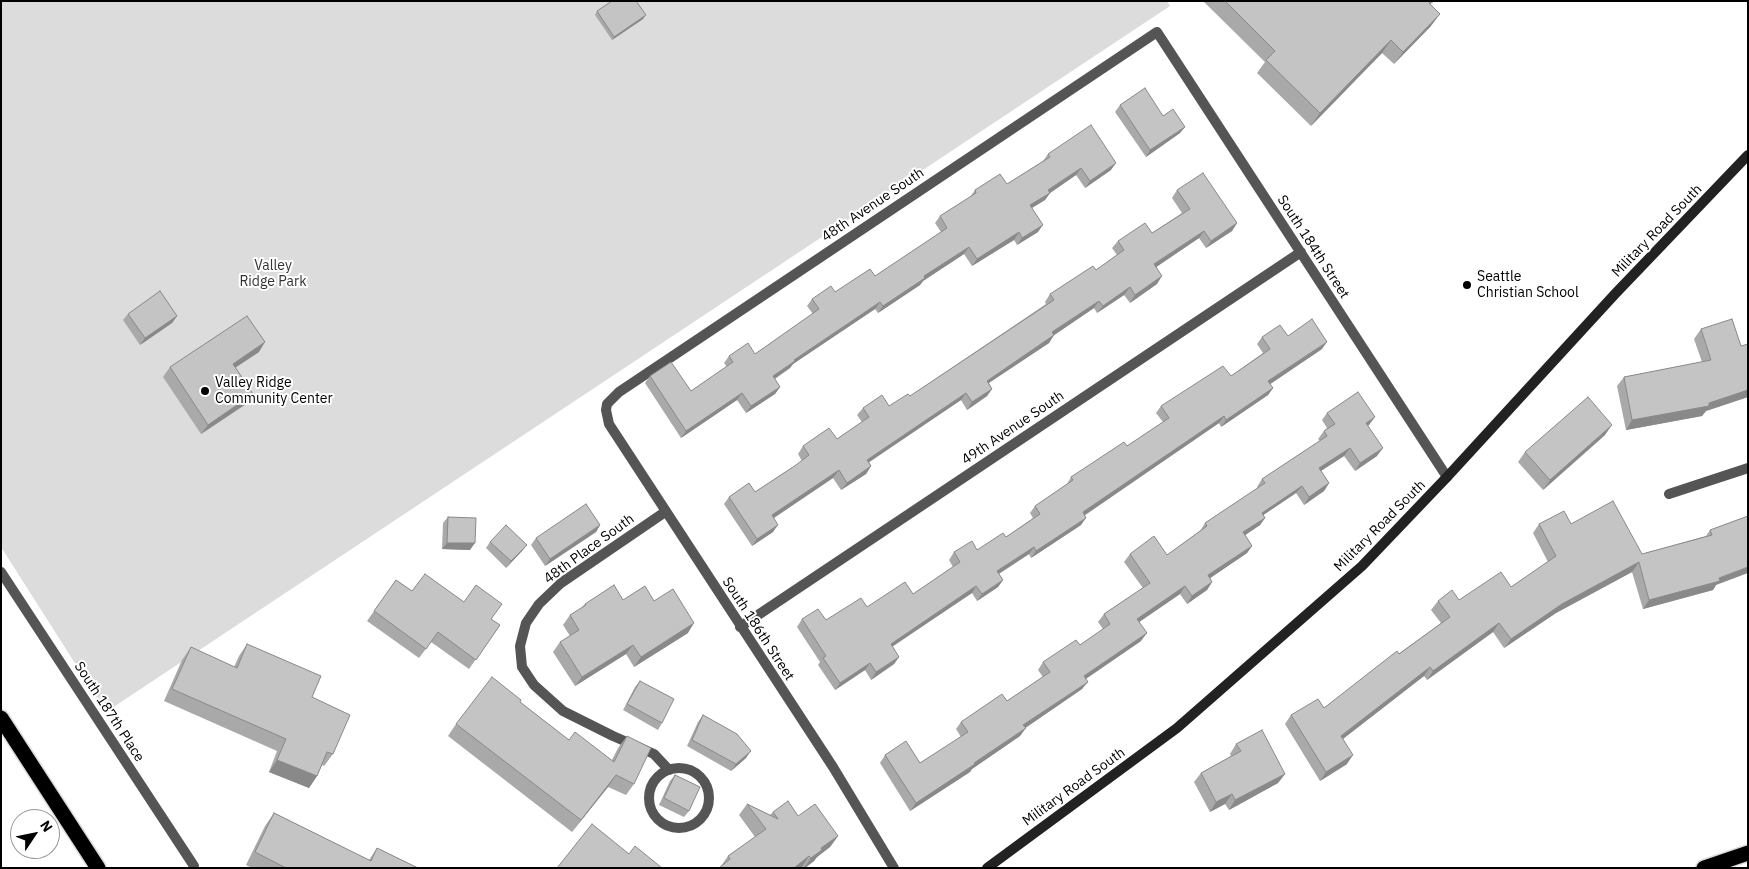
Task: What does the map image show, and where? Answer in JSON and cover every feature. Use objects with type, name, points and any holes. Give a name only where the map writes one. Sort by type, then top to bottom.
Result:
[{"type":"highway","points":[[1,718],[98,868]]},
{"type":"highway","points":[[1704,868],[1748,853]]},
{"type":"main road","name":"Military Road South","points":[[987,868],[1177,728],[1362,566],[1447,477],[1615,294],[1748,155]]},
{"type":"street","name":"South 184th Street","points":[[1157,32],[1447,477]]},
{"type":"street","name":"48th Avenue South","points":[[608,404],[619,392],[1157,32]]},
{"type":"street","name":"49th Avenue South","points":[[740,627],[1301,252]]},
{"type":"street","name":"South 186th Street","points":[[608,404],[606,410],[609,424],[664,512],[832,767],[894,868]]},
{"type":"street","points":[[1669,494],[1748,468]]},
{"type":"street","name":"48th Place South","points":[[664,512],[561,583],[539,604],[526,623],[520,646],[522,667],[534,685],[563,711],[654,754],[669,770]]},
{"type":"street","name":"South 187th Place","points":[[1,572],[194,866]]},
{"type":"street","points":[[680,768],[692,771],[701,778],[708,788],[710,799],[707,811],[700,820],[690,827],[678,829],[667,826],[657,819],[651,809],[649,798],[652,786],[659,776],[669,770],[680,768]]},
{"type":"green space","name":"Valley Ridge Park","points":[[1,1],[1167,1],[1170,6],[106,712],[1,547]]},
{"type":"building","points":[[612,1],[636,1],[646,15],[614,37],[597,11]]},
{"type":"building","points":[[1225,1],[1430,1],[1429,3],[1440,14],[1403,52],[1391,40],[1320,113],[1266,60],[1275,51]]},
{"type":"building","points":[[1145,88],[1163,116],[1173,109],[1185,127],[1150,150],[1120,105]]},
{"type":"building","points":[[1091,125],[1116,163],[1090,181],[1081,168],[1048,190],[1050,193],[1030,205],[1043,225],[1022,238],[1019,232],[977,259],[969,247],[924,276],[925,278],[883,306],[880,302],[794,360],[773,376],[780,387],[751,406],[742,393],[686,431],[650,376],[671,362],[691,391],[733,362],[729,356],[748,343],[755,354],[819,309],[812,299],[831,286],[835,292],[870,269],[875,276],[947,228],[940,216],[976,193],[975,190],[1000,174],[1007,184],[1050,157],[1048,154]]},
{"type":"building","points":[[1203,173],[1237,223],[1211,241],[1204,231],[1154,264],[1162,276],[1135,295],[1130,287],[1103,306],[1099,301],[1052,332],[1054,335],[987,381],[992,389],[972,402],[966,393],[867,460],[871,466],[847,483],[839,470],[772,515],[778,525],[757,539],[729,497],[749,483],[755,492],[796,465],[809,455],[803,446],[829,428],[837,439],[869,417],[863,408],[882,395],[889,406],[908,394],[910,396],[1054,300],[1050,294],[1093,266],[1096,270],[1124,250],[1118,241],[1145,223],[1152,233],[1190,209],[1177,190]]},
{"type":"building","points":[[160,291],[177,316],[145,338],[128,314]]},
{"type":"building","name":"Valley Ridge Community Center","points":[[247,316],[265,342],[233,364],[253,394],[208,425],[170,367]]},
{"type":"building","points":[[1312,319],[1327,342],[1268,381],[1273,388],[1226,420],[1224,416],[1083,512],[1086,518],[1036,551],[1034,547],[997,571],[1003,580],[982,594],[976,586],[891,644],[899,657],[876,672],[870,663],[840,683],[823,658],[826,656],[802,619],[818,609],[826,620],[861,598],[867,607],[905,582],[913,594],[960,562],[954,552],[972,541],[977,550],[1003,533],[1006,537],[1040,514],[1035,506],[1073,480],[1071,477],[1124,442],[1127,446],[1169,418],[1161,406],[1223,366],[1231,376],[1270,349],[1262,337],[1280,325],[1288,336]]},
{"type":"building","points":[[1732,319],[1741,346],[1748,344],[1748,390],[1709,403],[1709,406],[1632,420],[1624,377],[1711,360],[1701,329]]},
{"type":"building","points":[[1358,392],[1375,417],[1366,423],[1383,448],[1360,463],[1350,448],[1319,468],[1329,483],[1309,497],[1302,486],[1262,513],[1265,518],[1243,532],[1252,546],[1208,575],[1212,582],[1192,596],[1185,586],[1137,619],[1147,633],[1084,676],[1088,682],[1023,725],[1026,728],[916,803],[885,755],[906,741],[920,763],[968,732],[961,722],[1002,694],[1007,701],[1050,672],[1043,662],[1076,640],[1080,645],[1110,624],[1104,614],[1150,583],[1130,554],[1154,536],[1167,555],[1207,526],[1205,523],[1265,483],[1262,479],[1327,436],[1324,431],[1335,424],[1327,413]]},
{"type":"building","points":[[1588,397],[1612,425],[1550,480],[1525,452]]},
{"type":"building","points":[[1613,501],[1642,554],[1712,535],[1710,530],[1748,516],[1748,567],[1719,578],[1720,581],[1649,600],[1639,562],[1562,604],[1511,639],[1499,623],[1433,671],[1430,667],[1341,736],[1353,755],[1326,772],[1291,715],[1318,699],[1324,708],[1397,651],[1399,654],[1450,617],[1438,601],[1452,590],[1459,600],[1501,572],[1511,587],[1556,556],[1539,524],[1564,511],[1571,524]]},
{"type":"building","points":[[586,504],[600,525],[550,559],[536,538]]},
{"type":"building","points":[[448,517],[476,518],[475,543],[447,543]]},
{"type":"building","points":[[506,525],[527,545],[511,561],[490,542]]},
{"type":"building","points":[[425,574],[464,602],[476,585],[502,604],[491,619],[500,625],[476,660],[438,632],[426,649],[374,611],[396,580],[412,591]]},
{"type":"building","points":[[614,585],[623,600],[645,586],[654,601],[673,589],[694,623],[641,657],[633,645],[582,677],[560,642],[579,630],[570,615]]},
{"type":"building","points":[[247,644],[321,676],[312,697],[350,715],[333,754],[327,752],[317,776],[277,760],[286,739],[172,689],[191,647],[237,668]]},
{"type":"building","points":[[492,677],[521,700],[520,702],[569,740],[575,732],[614,762],[627,736],[651,748],[634,784],[616,775],[581,820],[456,724]]},
{"type":"building","points":[[640,681],[674,699],[662,723],[627,704]]},
{"type":"building","points":[[703,715],[737,734],[751,751],[736,764],[692,740]]},
{"type":"building","points":[[1262,730],[1285,774],[1235,800],[1232,794],[1216,802],[1201,773],[1241,751],[1236,744]]},
{"type":"building","points":[[675,775],[700,787],[689,811],[664,798]]},
{"type":"building","points":[[788,801],[798,816],[815,804],[838,836],[811,858],[809,856],[794,868],[719,868],[730,859],[728,856],[766,829],[747,804],[778,819],[773,812]]},
{"type":"building","points":[[274,813],[371,861],[377,848],[418,868],[286,868],[255,852]]},
{"type":"building","points":[[592,824],[629,854],[635,846],[662,868],[557,868]]},
{"type":"place","name":"Seattle Christian School","points":[[1467,285]]},
{"type":"place","name":"Valley Ridge Community Center","points":[[205,391]]}]
